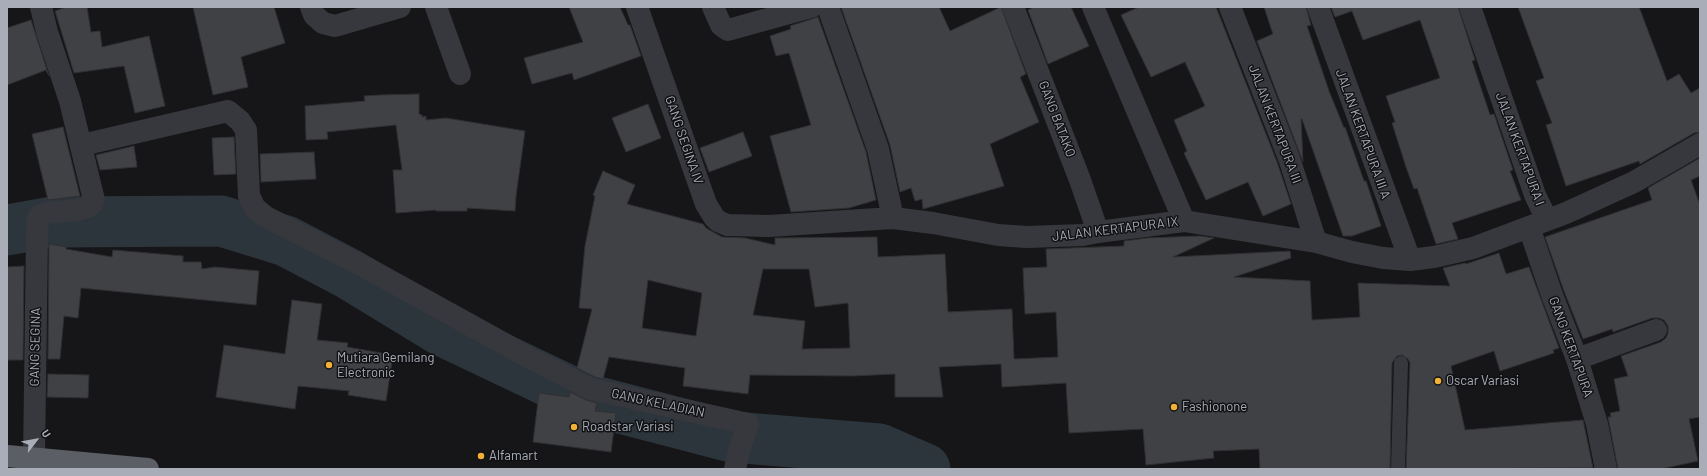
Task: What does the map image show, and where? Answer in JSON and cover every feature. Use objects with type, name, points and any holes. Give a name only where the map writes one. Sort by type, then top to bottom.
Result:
[{"type":"highway","points":[[7,456],[148,469]]},
{"type":"street","points":[[41,7],[47,32],[70,101],[82,145]]},
{"type":"street","points":[[311,7],[314,15],[323,23],[335,26],[400,7]]},
{"type":"street","points":[[436,7],[460,74]]},
{"type":"street","name":"GANG SEGINA IV","points":[[637,7],[706,204],[714,217],[718,221],[727,225],[769,226]]},
{"type":"street","points":[[713,7],[721,25],[728,30],[811,7]]},
{"type":"street","points":[[828,7],[878,149],[893,218]]},
{"type":"street","name":"GANG BATAKO","points":[[1013,7],[1078,174],[1098,232]]},
{"type":"street","name":"JALAN KERTAPURA IX","points":[[769,226],[893,218],[926,222],[998,235],[1027,237],[1077,236],[1184,221],[1093,7]]},
{"type":"street","name":"JALAN KERTAPURA III","points":[[1230,7],[1289,158],[1316,242]]},
{"type":"street","name":"JALAN KERTAPURA III A","points":[[1318,7],[1410,260]]},
{"type":"street","name":"JALAN KERTAPURA I","points":[[1470,7],[1535,195],[1538,224],[1571,211],[1634,182],[1700,144]]},
{"type":"street","name":"GANG KELADIAN","points":[[82,145],[228,111],[240,121],[246,130],[249,196],[255,208],[266,217],[365,267],[528,357],[591,389],[748,424],[737,460]]},
{"type":"street","name":"GANG SEGINA","points":[[34,458],[38,227],[41,215],[46,213],[77,210],[92,204],[94,195],[82,145]]},
{"type":"street","points":[[1184,221],[1316,242],[1352,252],[1410,260],[1434,257],[1473,248],[1538,224]]},
{"type":"street","name":"GANG KERTAPURA","points":[[1538,224],[1552,295],[1577,359],[1597,424],[1606,469]]},
{"type":"street","points":[[1577,359],[1656,330]]},
{"type":"lane","points":[[1398,469],[1401,364]]},
{"type":"building","points":[[66,7],[87,7],[91,32],[100,31],[102,47],[149,36],[165,106],[135,113],[124,66],[74,73],[55,11]]},
{"type":"building","points":[[193,7],[274,7],[285,43],[241,57],[248,87],[213,95]]},
{"type":"building","points":[[569,7],[620,7],[628,25],[630,25],[641,56],[574,80],[572,73],[532,84],[524,58],[583,42]]},
{"type":"building","points":[[841,7],[939,7],[950,31],[1001,7],[1026,74],[1020,77],[1039,122],[990,144],[1004,186],[923,209],[922,199],[915,201],[911,188],[900,192],[890,145]]},
{"type":"building","points":[[1034,7],[1071,7],[1089,46],[1048,64],[1028,10]]},
{"type":"building","points":[[1139,7],[1216,7],[1277,162],[1291,204],[1263,216],[1248,182],[1206,200],[1184,153],[1187,151],[1174,120],[1205,106],[1185,62],[1151,77],[1121,15]]},
{"type":"building","points":[[1264,7],[1306,7],[1311,25],[1307,26],[1329,91],[1344,128],[1345,127],[1364,181],[1366,181],[1381,226],[1352,236],[1343,236],[1301,119],[1303,162],[1257,41],[1273,34]]},
{"type":"building","points":[[1331,7],[1458,7],[1475,60],[1472,61],[1490,115],[1494,114],[1513,170],[1510,171],[1521,200],[1452,223],[1458,239],[1436,244],[1417,188],[1414,189],[1406,167],[1392,123],[1395,122],[1386,96],[1440,78],[1420,20],[1363,40],[1352,11],[1335,17]]},
{"type":"building","points":[[1518,7],[1639,7],[1667,81],[1679,74],[1691,93],[1700,88],[1700,132],[1694,133],[1640,164],[1639,161],[1566,186],[1546,125],[1552,123],[1536,81],[1544,78]]},
{"type":"building","points":[[818,17],[866,152],[876,200],[849,208],[791,212],[770,136],[811,125],[789,53],[776,56],[770,36],[791,29],[790,26]]},
{"type":"building","points":[[31,20],[49,76],[46,70],[7,85],[7,28]]},
{"type":"building","points":[[419,94],[419,114],[422,115],[422,117],[426,116],[426,120],[446,118],[525,131],[515,211],[467,208],[467,211],[436,210],[396,213],[393,170],[402,170],[396,125],[327,132],[328,139],[306,140],[305,106],[365,101],[364,96]]},
{"type":"building","points":[[648,104],[661,138],[626,152],[612,118]]},
{"type":"building","points":[[63,127],[80,196],[48,200],[32,134]]},
{"type":"building","points":[[743,132],[752,156],[709,172],[700,148]]},
{"type":"building","points":[[234,137],[236,174],[214,175],[212,138]]},
{"type":"building","points":[[134,146],[137,167],[100,170],[96,155]]},
{"type":"building","points":[[314,152],[316,179],[261,182],[260,154]]},
{"type":"building","points":[[1700,158],[1700,176],[1691,180],[1700,205],[1700,417],[1689,419],[1698,461],[1661,469],[1618,469],[1608,417],[1611,417],[1610,413],[1620,411],[1614,379],[1628,376],[1621,356],[1661,342],[1666,338],[1668,326],[1664,320],[1652,318],[1613,332],[1612,329],[1583,339],[1545,237],[1652,200],[1648,188]]},
{"type":"building","points":[[603,171],[635,185],[627,204],[703,224],[706,228],[722,237],[745,238],[775,245],[775,238],[877,237],[878,257],[945,254],[948,312],[1012,309],[1014,359],[1058,357],[1056,312],[1025,314],[1023,268],[1047,267],[1046,249],[1124,246],[1124,241],[1147,238],[1200,236],[1214,238],[1173,257],[1290,251],[1291,258],[1234,277],[1310,281],[1312,320],[1360,317],[1358,283],[1450,286],[1443,268],[1466,264],[1499,253],[1506,274],[1529,267],[1559,348],[1553,350],[1554,353],[1500,371],[1494,351],[1451,366],[1465,430],[1583,420],[1593,468],[1406,469],[1410,363],[1408,359],[1402,355],[1397,356],[1392,363],[1390,469],[1260,469],[1259,449],[1213,451],[1214,458],[1146,465],[1143,429],[1069,433],[1066,383],[1002,387],[1001,364],[939,367],[943,397],[895,397],[895,374],[852,376],[750,375],[748,394],[683,386],[685,368],[609,357],[603,379],[595,377],[577,368],[592,309],[579,308],[585,246],[595,196],[593,195]],"holes":[[[763,269],[809,269],[815,307],[848,303],[850,348],[802,349],[805,321],[753,315]],[[648,280],[702,293],[696,336],[642,328]]]},
{"type":"building","points":[[49,244],[66,247],[66,249],[112,257],[113,250],[183,256],[183,262],[201,262],[202,269],[215,267],[259,271],[256,305],[81,288],[78,318],[64,316],[60,359],[48,359]]},
{"type":"building","points":[[24,266],[23,360],[7,360],[7,267]]},
{"type":"building","points":[[292,300],[322,304],[317,340],[348,343],[347,347],[393,355],[386,401],[348,395],[349,391],[298,386],[295,409],[216,397],[224,345],[285,354]]},
{"type":"building","points":[[48,374],[89,375],[88,398],[47,397]]},
{"type":"building","name":"Roadstar Variasi","points":[[570,392],[586,400],[597,403],[595,411],[616,413],[611,452],[533,442],[539,393],[569,397]]},
{"type":"waterway","points":[[7,230],[52,222],[221,221],[286,241],[349,274],[441,330],[586,399],[732,437],[879,449],[925,469]]},
{"type":"place","name":"Mutiara Gemilang Electronic","points":[[329,365]]},
{"type":"place","name":"Oscar Variasi","points":[[1438,381]]},
{"type":"place","name":"Fashionone","points":[[1174,407]]},
{"type":"place","name":"Roadstar Variasi","points":[[574,427]]},
{"type":"place","name":"Alfamart","points":[[481,456]]}]
